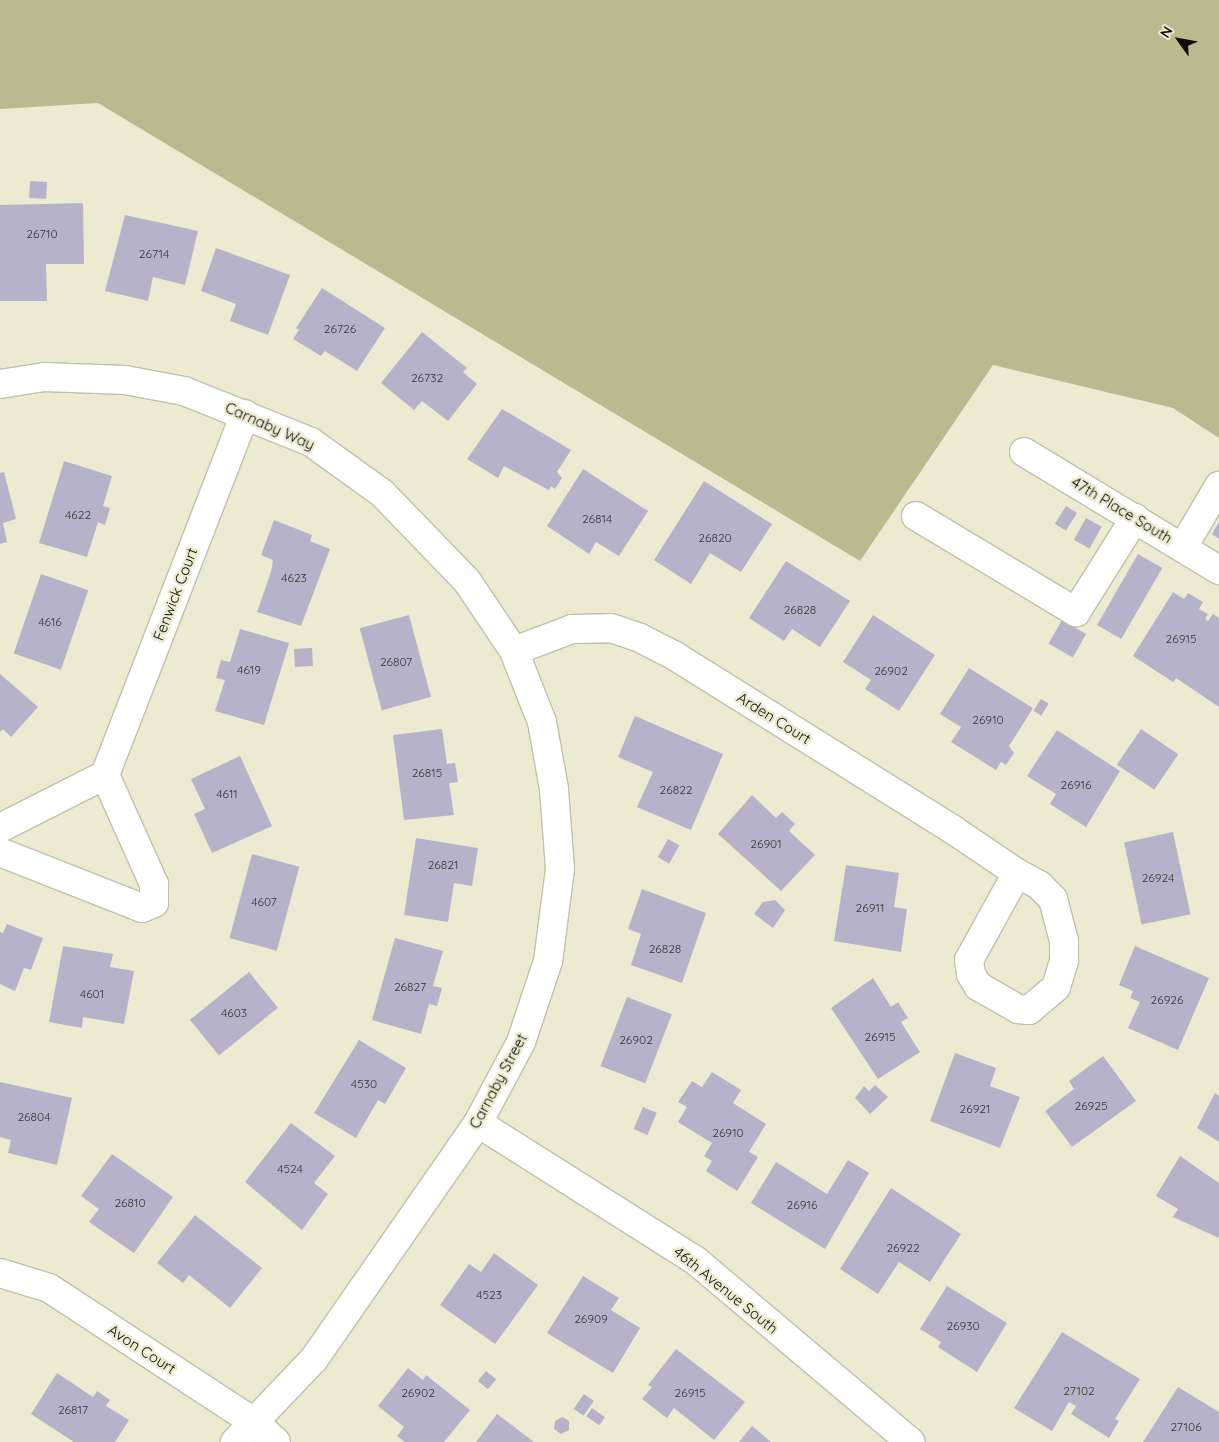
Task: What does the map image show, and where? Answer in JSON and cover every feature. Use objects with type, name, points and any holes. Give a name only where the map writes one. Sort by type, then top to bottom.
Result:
[{"type":"street","name":"Carnaby Way","points":[[0,384],[44,378],[125,380],[184,391],[312,442],[382,493],[467,581],[514,652]]},
{"type":"street","name":"Fenwick Court","points":[[105,775],[245,414]]},
{"type":"street","name":"47th Place South","points":[[1024,452],[1219,570]]},
{"type":"street","points":[[1183,547],[1219,486]]},
{"type":"street","points":[[916,516],[1076,612],[1135,518]]},
{"type":"street","name":"Arden Court","points":[[514,652],[572,629],[611,628],[640,638],[675,656],[944,823],[1017,873],[1039,885],[1053,899],[1064,941],[1064,960],[1056,987],[1029,1010],[1018,1009],[978,986],[971,974],[969,960],[1017,873]]},
{"type":"street","name":"Carnaby Street","points":[[235,1442],[255,1424],[314,1359],[478,1123],[521,1042],[548,961],[560,869],[554,789],[542,722],[514,652]]},
{"type":"street","points":[[0,828],[105,775],[154,884],[154,902],[142,908],[0,852]]},
{"type":"street","name":"46th Avenue South","points":[[478,1123],[694,1260],[910,1442]]},
{"type":"street","name":"Avon Court","points":[[0,1273],[49,1288],[255,1424],[276,1442]]},
{"type":"shaded area","points":[[0,0],[1219,0],[1219,438],[1173,408],[993,365],[860,561],[98,103],[0,109]]},
{"type":"building","points":[[30,181],[47,182],[46,199],[29,198]]},
{"type":"building","points":[[83,203],[84,264],[46,264],[47,301],[0,301],[0,205]]},
{"type":"building","points":[[125,215],[198,231],[185,285],[153,277],[148,301],[105,291]]},
{"type":"building","points":[[216,248],[290,275],[268,335],[230,321],[236,304],[201,291]]},
{"type":"building","points":[[322,288],[385,328],[357,371],[325,351],[321,356],[293,339],[299,330],[296,328]]},
{"type":"building","points":[[422,332],[467,368],[463,372],[477,384],[448,421],[422,401],[414,410],[381,383]]},
{"type":"building","points":[[502,409],[571,450],[557,472],[562,478],[555,489],[551,486],[549,490],[504,466],[498,478],[467,459]]},
{"type":"building","points":[[64,461],[112,476],[103,506],[110,508],[105,525],[98,522],[87,557],[39,543]]},
{"type":"building","points":[[583,469],[648,511],[619,556],[596,542],[589,554],[547,526]]},
{"type":"building","points":[[4,472],[16,519],[3,523],[7,542],[0,544],[0,473]]},
{"type":"building","points":[[704,481],[772,524],[741,572],[710,553],[691,584],[654,560]]},
{"type":"building","points":[[1066,506],[1077,513],[1066,531],[1055,524]]},
{"type":"building","points":[[1086,518],[1102,527],[1090,549],[1074,540]]},
{"type":"building","points":[[274,520],[312,535],[310,541],[330,549],[301,626],[257,612],[271,572],[273,560],[261,555]]},
{"type":"building","points":[[1219,522],[1219,539],[1212,534]]},
{"type":"building","points":[[1138,554],[1162,568],[1121,639],[1097,625]]},
{"type":"building","points":[[786,561],[850,601],[820,647],[792,629],[784,641],[749,618]]},
{"type":"building","points":[[41,574],[88,590],[61,670],[14,653]]},
{"type":"building","points":[[1173,592],[1184,599],[1188,593],[1203,602],[1199,609],[1208,614],[1205,619],[1208,621],[1213,614],[1219,618],[1219,707],[1176,678],[1173,682],[1133,656]]},
{"type":"building","points":[[409,615],[431,697],[382,710],[360,628]]},
{"type":"building","points":[[873,615],[935,655],[899,711],[865,689],[871,680],[843,662]]},
{"type":"building","points":[[1062,620],[1086,634],[1073,657],[1048,643]]},
{"type":"building","points":[[240,629],[289,643],[264,725],[215,711],[225,680],[216,678],[221,660],[230,662]]},
{"type":"building","points":[[312,648],[313,666],[295,667],[294,649]]},
{"type":"building","points":[[969,668],[1033,708],[1009,746],[1014,753],[1006,765],[1001,762],[996,770],[951,742],[961,727],[940,714]]},
{"type":"building","points":[[0,674],[38,707],[11,737],[3,729],[0,732]]},
{"type":"building","points":[[1041,699],[1049,704],[1041,716],[1034,711]]},
{"type":"building","points":[[635,716],[723,754],[691,830],[637,807],[653,772],[618,757]]},
{"type":"building","points":[[442,729],[447,764],[455,763],[458,782],[449,783],[454,815],[404,820],[393,735]]},
{"type":"building","points":[[1141,729],[1178,754],[1154,790],[1117,765]]},
{"type":"building","points":[[1057,730],[1120,771],[1086,827],[1050,804],[1056,794],[1027,776]]},
{"type":"building","points":[[240,756],[272,826],[212,853],[194,814],[205,809],[191,779]]},
{"type":"building","points":[[752,795],[776,818],[782,812],[795,824],[789,831],[815,855],[781,891],[718,834]]},
{"type":"building","points":[[1173,832],[1190,914],[1142,925],[1124,842]]},
{"type":"building","points":[[416,838],[478,848],[472,886],[454,883],[448,922],[404,915]]},
{"type":"building","points":[[668,839],[679,845],[669,864],[658,857]]},
{"type":"building","points":[[252,854],[299,867],[277,951],[229,938]]},
{"type":"building","points":[[846,865],[899,873],[894,907],[907,909],[901,952],[834,941]]},
{"type":"building","points":[[642,889],[706,913],[682,983],[631,965],[641,934],[628,929]]},
{"type":"building","points":[[775,900],[785,910],[773,928],[754,914],[763,902]]},
{"type":"building","points":[[7,924],[43,938],[31,970],[24,968],[15,991],[0,984],[0,932],[3,933]]},
{"type":"building","points":[[395,938],[443,951],[433,986],[442,988],[437,1006],[429,1004],[421,1034],[372,1020]]},
{"type":"building","points":[[63,946],[113,954],[110,967],[134,971],[124,1024],[83,1017],[82,1028],[49,1022]]},
{"type":"building","points":[[1135,946],[1209,978],[1178,1050],[1128,1028],[1140,1002],[1130,998],[1133,991],[1119,985]]},
{"type":"building","points":[[249,972],[278,1008],[219,1056],[190,1020]]},
{"type":"building","points":[[873,978],[891,1007],[898,1002],[908,1018],[901,1022],[920,1052],[878,1079],[831,1008]]},
{"type":"building","points":[[627,997],[672,1014],[645,1083],[600,1066]]},
{"type":"building","points":[[359,1040],[406,1068],[385,1104],[378,1100],[356,1138],[314,1113]]},
{"type":"building","points":[[955,1053],[996,1068],[990,1086],[1020,1097],[1000,1148],[930,1121]]},
{"type":"building","points":[[1103,1056],[1136,1101],[1072,1147],[1045,1111],[1074,1089],[1069,1081]]},
{"type":"building","points":[[712,1072],[741,1090],[733,1103],[766,1124],[749,1152],[758,1157],[737,1191],[706,1171],[712,1161],[704,1156],[712,1143],[678,1122],[687,1107],[678,1102],[692,1081],[702,1087]]},
{"type":"building","points":[[0,1082],[72,1098],[57,1165],[8,1153],[11,1140],[0,1137]]},
{"type":"building","points":[[875,1085],[888,1097],[870,1114],[855,1098],[864,1086],[869,1091]]},
{"type":"building","points":[[1215,1093],[1219,1096],[1219,1142],[1197,1128]]},
{"type":"building","points":[[643,1107],[657,1113],[647,1135],[634,1129]]},
{"type":"building","points":[[291,1123],[335,1156],[314,1183],[328,1194],[302,1230],[245,1182]]},
{"type":"building","points":[[112,1154],[173,1197],[134,1253],[89,1222],[99,1209],[81,1196]]},
{"type":"building","points":[[1180,1156],[1219,1183],[1219,1238],[1173,1217],[1178,1209],[1156,1196]]},
{"type":"building","points":[[848,1160],[869,1173],[825,1249],[751,1203],[776,1162],[827,1194]]},
{"type":"building","points":[[891,1188],[961,1234],[930,1282],[899,1262],[878,1294],[840,1269]]},
{"type":"building","points":[[195,1215],[262,1268],[230,1308],[189,1275],[183,1283],[157,1263]]},
{"type":"building","points":[[494,1253],[538,1285],[495,1344],[440,1305],[469,1264],[481,1272]]},
{"type":"building","points":[[583,1276],[619,1298],[611,1310],[640,1328],[613,1373],[547,1333]]},
{"type":"building","points":[[947,1286],[1007,1323],[977,1372],[938,1347],[941,1342],[920,1329]]},
{"type":"building","points":[[1062,1332],[1140,1379],[1115,1419],[1119,1421],[1109,1438],[1071,1414],[1076,1406],[1069,1402],[1052,1431],[1014,1408]]},
{"type":"building","points":[[676,1349],[745,1402],[714,1440],[674,1408],[667,1418],[642,1399],[652,1387],[648,1385]]},
{"type":"building","points":[[408,1368],[423,1380],[426,1375],[470,1410],[444,1442],[405,1442],[397,1436],[404,1427],[378,1406]]},
{"type":"building","points":[[486,1371],[496,1379],[488,1389],[478,1381]]},
{"type":"building","points":[[57,1373],[93,1397],[97,1391],[110,1400],[106,1406],[129,1420],[115,1442],[74,1442],[31,1414]]},
{"type":"building","points":[[1178,1387],[1219,1412],[1219,1442],[1143,1442]]},
{"type":"building","points":[[584,1394],[594,1401],[584,1416],[574,1409]]},
{"type":"building","points":[[592,1408],[605,1417],[599,1425],[586,1416]]},
{"type":"building","points":[[497,1414],[534,1442],[476,1442]]},
{"type":"building","points":[[562,1417],[569,1421],[569,1430],[561,1434],[554,1429],[555,1421]]},
{"type":"building","points":[[752,1426],[771,1442],[739,1442]]}]
